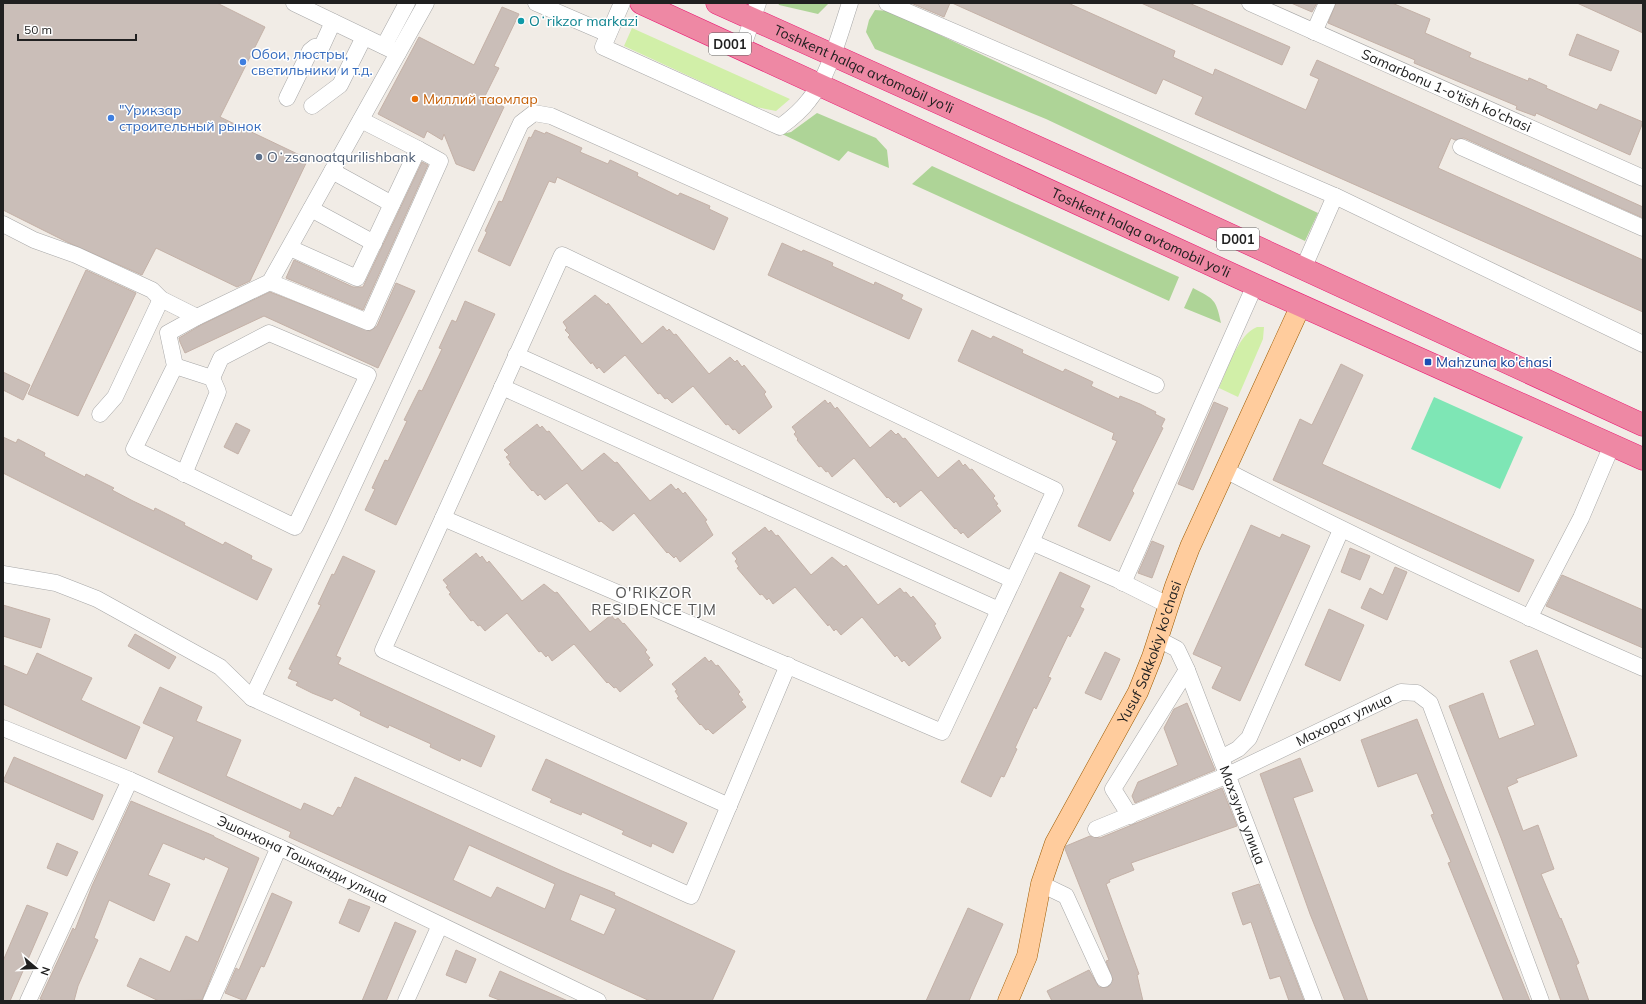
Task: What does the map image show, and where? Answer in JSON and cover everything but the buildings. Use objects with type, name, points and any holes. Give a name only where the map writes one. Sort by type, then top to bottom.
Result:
[{"type":"highway","name":"Toshkent halqa avtomobil yo'li","points":[[641,3],[1255,285],[1643,459]]},
{"type":"highway","name":"Toshkent halqa avtomobil yo'li","points":[[718,3],[755,11],[833,54],[1643,425]]},
{"type":"highway","points":[[1027,179],[1041,149]]},
{"type":"main road","name":"Yusuf Sakkokiy ko'chasi","points":[[1008,1001],[1027,956],[1042,884],[1062,828],[1138,692],[1190,547],[1301,305]]},
{"type":"street","points":[[294,3],[391,50]]},
{"type":"street","points":[[184,474],[218,392],[212,378],[220,358],[269,333],[368,375],[295,527],[184,474],[134,449],[175,366],[168,333],[197,317],[270,282],[361,120],[391,50],[407,3]]},
{"type":"street","points":[[391,50],[426,3]]},
{"type":"street","points":[[536,3],[608,34]]},
{"type":"street","points":[[622,3],[603,48],[780,127],[801,110],[810,100],[833,54],[850,3]]},
{"type":"street","points":[[887,3],[1335,196],[1643,344]]},
{"type":"street","name":"Samarbonu 1-o'tish ko'chasi","points":[[1250,3],[1643,178]]},
{"type":"street","points":[[1314,32],[1327,3]]},
{"type":"street","points":[[742,49],[755,11]]},
{"type":"street","points":[[287,98],[310,51],[315,47],[322,46],[333,22]]},
{"type":"street","points":[[312,106],[340,84],[364,38]]},
{"type":"street","points":[[252,698],[338,518],[521,123],[534,113],[551,116],[1156,385]]},
{"type":"street","points":[[270,282],[368,322],[440,161],[361,120]]},
{"type":"street","points":[[1461,147],[1643,228]]},
{"type":"street","points":[[290,248],[358,278],[418,149]]},
{"type":"street","points":[[332,171],[392,204]]},
{"type":"street","points":[[1303,269],[1335,196]]},
{"type":"street","points":[[311,209],[374,243]]},
{"type":"street","points":[[3,224],[34,240],[76,255],[152,290],[161,300],[197,317]]},
{"type":"street","points":[[443,518],[942,732],[1055,490],[562,255],[383,650],[729,806]]},
{"type":"street","points":[[1123,583],[1255,285]]},
{"type":"street","points":[[100,414],[115,397],[161,300]]},
{"type":"street","points":[[516,355],[1013,580]]},
{"type":"street","points":[[175,366],[212,378]]},
{"type":"street","points":[[502,387],[999,610]]},
{"type":"street","points":[[1529,618],[1581,518],[1612,445]]},
{"type":"street","points":[[1225,470],[1341,530],[1529,618],[1643,668]]},
{"type":"street","points":[[1221,758],[1238,749],[1249,738],[1341,530]]},
{"type":"street","points":[[1031,542],[1168,605]]},
{"type":"street","points":[[3,574],[56,583],[96,599],[220,667],[252,698],[691,896],[788,665]]},
{"type":"street","name":"Махзуна улица","points":[[1158,639],[1177,649],[1187,670],[1314,1001]]},
{"type":"street","points":[[1112,789],[1187,670]]},
{"type":"street","name":"Махорат улица","points":[[1096,830],[1228,775],[1401,692],[1418,692],[1430,703],[1542,1001]]},
{"type":"street","name":"Эшонхона Тошканди улица","points":[[3,728],[130,780],[280,847],[597,1001]]},
{"type":"street","points":[[1092,776],[1112,789],[1130,816]]},
{"type":"street","points":[[28,1001],[130,780]]},
{"type":"street","points":[[211,1001],[280,847]]},
{"type":"street","points":[[1042,884],[1066,896],[1104,979]]},
{"type":"street","points":[[406,1001],[440,925]]},
{"type":"green space","points":[[778,3],[829,3],[818,14],[779,5]]},
{"type":"green space","points":[[875,10],[889,11],[1318,213],[1305,241],[1046,119],[875,49],[866,32],[869,20]]},
{"type":"green space","points":[[632,28],[790,99],[776,111],[756,107],[624,46]]},
{"type":"green space","points":[[817,113],[876,138],[887,150],[889,168],[848,151],[839,161],[782,134],[791,132]]},
{"type":"green space","points":[[932,166],[1179,277],[1169,301],[912,184]]},
{"type":"green space","points":[[1193,288],[1206,295],[1213,301],[1221,323],[1184,308]]},
{"type":"green space","points":[[1257,327],[1264,327],[1263,339],[1238,397],[1219,388],[1239,345],[1250,331]]},
{"type":"green space","points":[[1434,397],[1523,437],[1500,489],[1411,449]]},
{"type":"place","name":"Oʻrikzor markazi","points":[[521,21]]},
{"type":"place","name":"Обои, люстры, светильники и т.д.","points":[[243,62]]},
{"type":"place","name":"Миллий таомлар","points":[[415,99]]},
{"type":"place","name":"\"Урикзар строительный рынок","points":[[111,118]]},
{"type":"place","name":"Oʻzsanoatqurilishbank","points":[[259,157]]},
{"type":"place","name":"Mahzuna ko'chasi","points":[[1428,362]]},
{"type":"district","name":"O'RIKZOR RESIDENCE TJM","points":[[654,602]]}]
